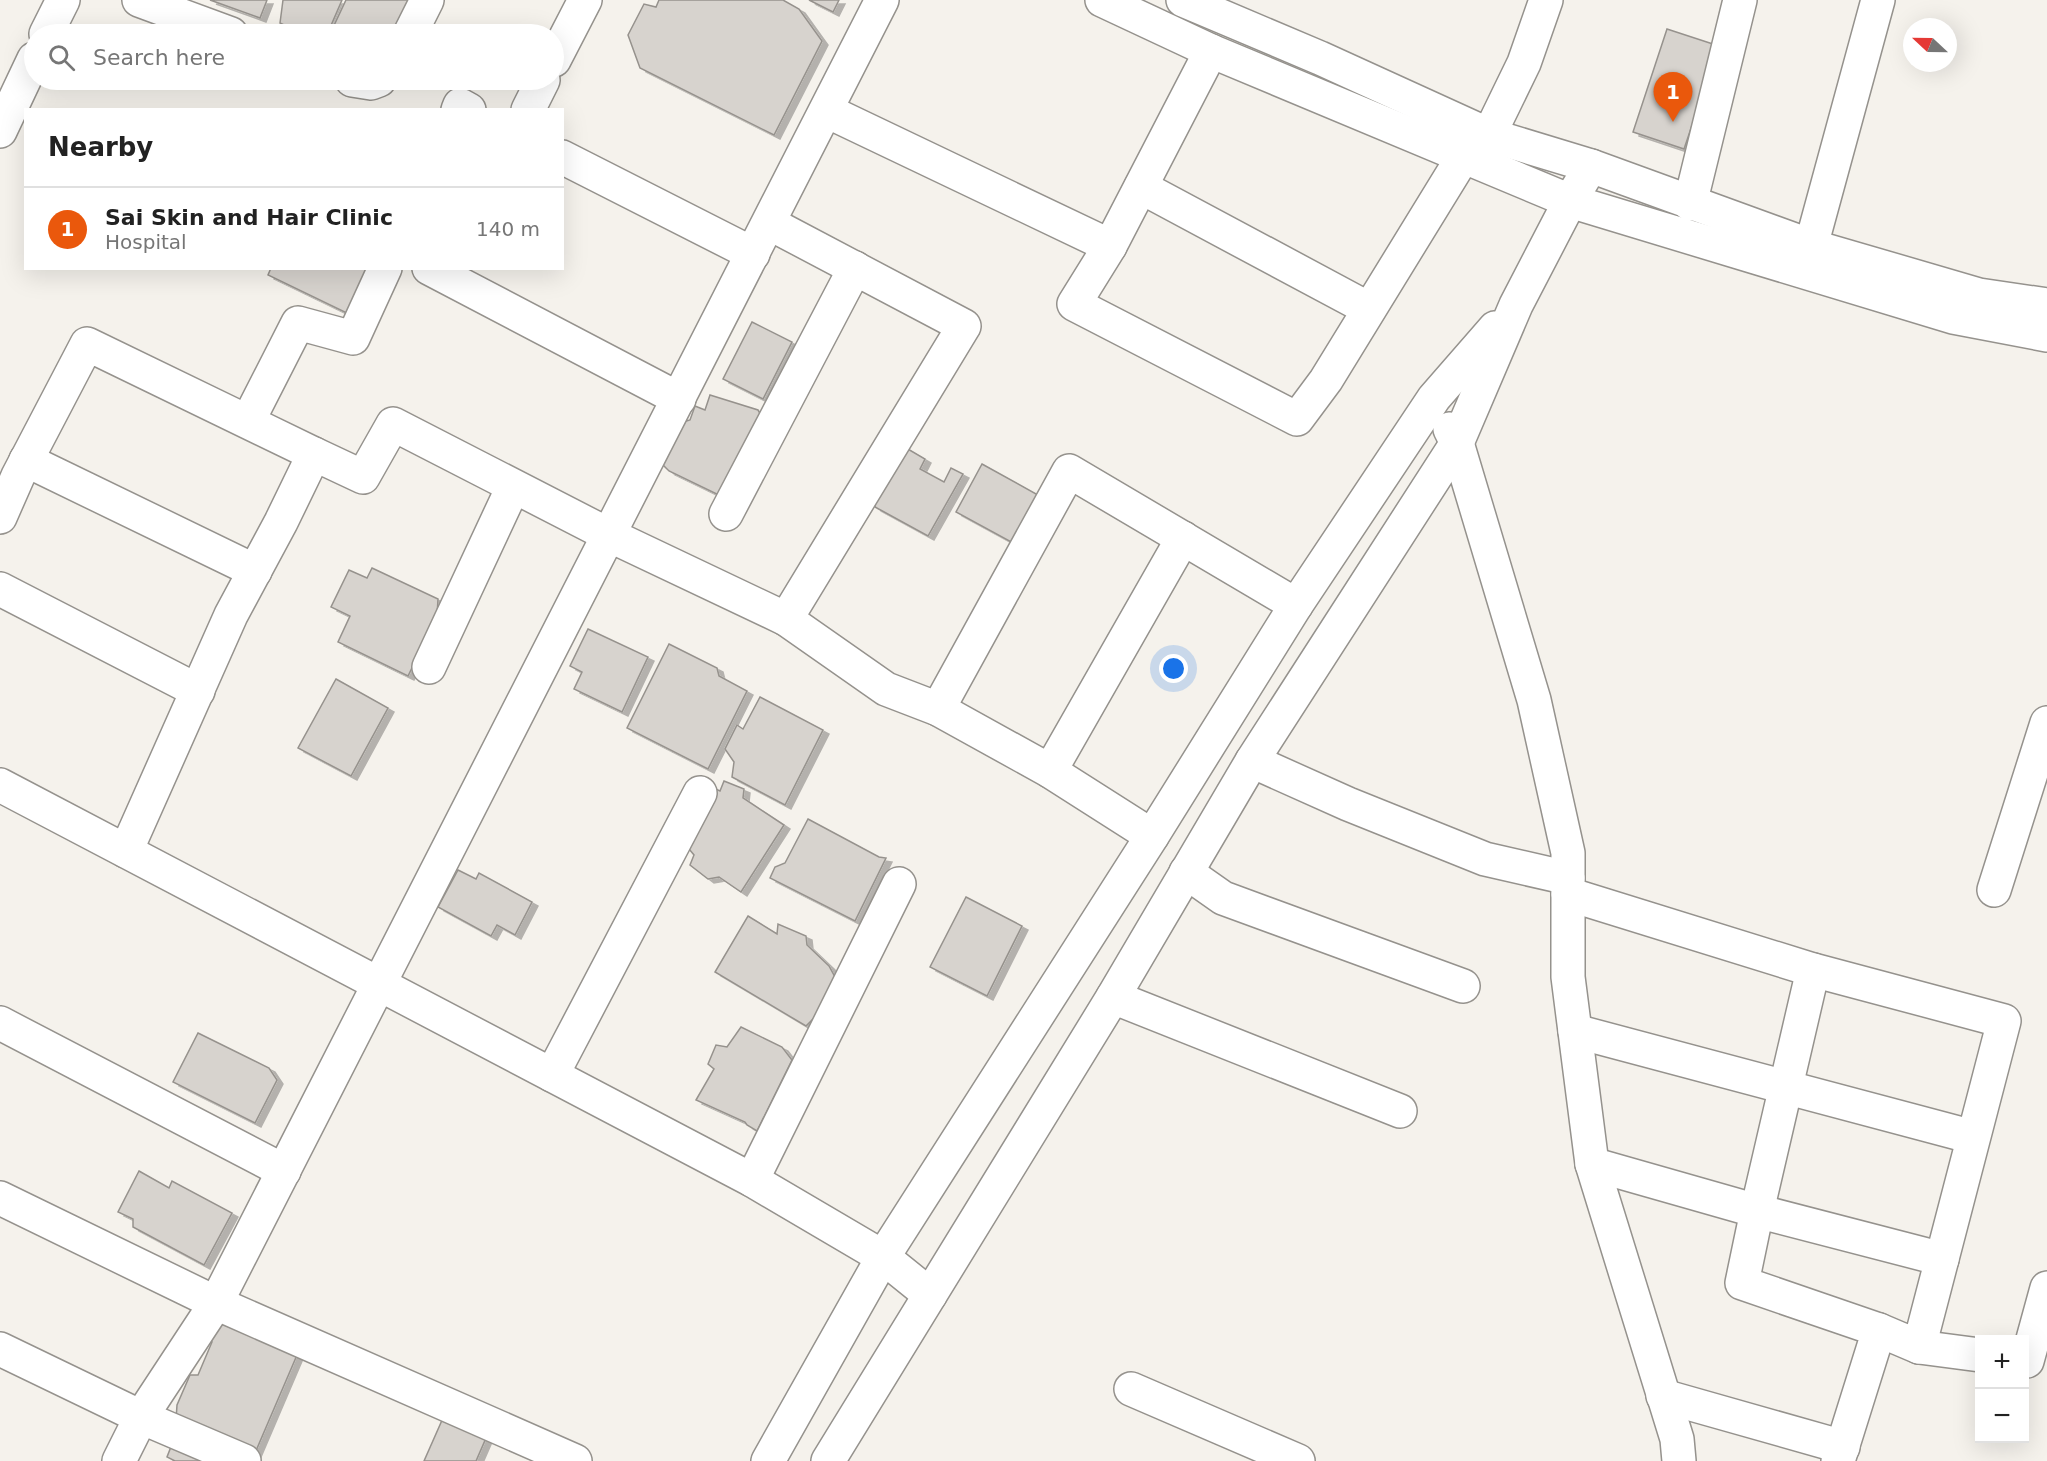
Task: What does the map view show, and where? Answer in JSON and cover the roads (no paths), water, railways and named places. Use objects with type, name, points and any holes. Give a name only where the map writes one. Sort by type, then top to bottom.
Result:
[{"type":"street","points":[[51,24],[63,0]]},
{"type":"street","points":[[139,0],[204,24]]},
{"type":"street","points":[[415,24],[427,0]]},
{"type":"street","points":[[564,41],[585,0]]},
{"type":"street","points":[[119,1461],[141,1418],[216,1304],[882,0]]},
{"type":"street","points":[[1102,0],[1211,51],[1570,201],[1953,317],[2047,335]]},
{"type":"street","points":[[1183,0],[1320,58],[1489,135],[1591,166],[1690,204],[1811,246],[1978,296],[2047,305]]},
{"type":"street","points":[[1489,135],[1524,63],[1546,0]]},
{"type":"street","points":[[1690,204],[1740,0]]},
{"type":"street","points":[[1811,246],[1878,0]]},
{"type":"street","points":[[1211,51],[1110,246],[1074,304],[1297,419],[1326,380],[1463,157]]},
{"type":"street","points":[[0,131],[24,105],[27,90]]},
{"type":"street","points":[[529,108],[538,90]]},
{"type":"street","points":[[827,111],[1110,246]]},
{"type":"street","points":[[564,158],[753,254]]},
{"type":"street","points":[[828,1461],[1113,997],[1252,761],[1457,442],[1515,305],[1591,166]]},
{"type":"street","points":[[1141,187],[1369,309]]},
{"type":"street","points":[[769,223],[964,326],[786,619]]},
{"type":"street","points":[[726,514],[855,268]]},
{"type":"street","points":[[248,422],[298,323],[353,338],[384,270]]},
{"type":"street","points":[[433,270],[679,399]]},
{"type":"street","points":[[768,1461],[883,1257],[1152,836],[1296,605],[1434,398],[1515,305]]},
{"type":"street","points":[[0,517],[26,460],[87,344],[363,477],[393,424],[609,535],[786,619],[886,689],[938,709],[1050,771],[1152,836]]},
{"type":"street","points":[[1434,398],[1457,442],[1534,700],[1568,853],[1568,977],[1592,1164],[1677,1439],[1679,1461]]},
{"type":"street","points":[[126,851],[231,615],[314,454]]},
{"type":"street","points":[[26,460],[255,571]]},
{"type":"street","points":[[938,709],[1069,471],[1296,605]]},
{"type":"street","points":[[429,667],[513,487]]},
{"type":"street","points":[[1050,771],[1183,538]]},
{"type":"street","points":[[0,589],[198,691]]},
{"type":"street","points":[[1994,890],[2047,723]]},
{"type":"street","points":[[1252,761],[1348,804],[1485,859],[1813,970],[2004,1021],[1919,1347]]},
{"type":"street","points":[[0,785],[752,1180],[883,1257],[930,1295]]},
{"type":"street","points":[[552,1075],[700,793]]},
{"type":"street","points":[[1186,872],[1223,898],[1463,986]]},
{"type":"street","points":[[752,1180],[899,884]]},
{"type":"street","points":[[1813,970],[1742,1283],[1879,1330],[1919,1347],[1975,1354]]},
{"type":"street","points":[[1113,997],[1400,1111]]},
{"type":"street","points":[[0,1023],[284,1171]]},
{"type":"street","points":[[1575,1031],[1973,1137]]},
{"type":"street","points":[[1592,1164],[1757,1211],[1942,1259]]},
{"type":"street","points":[[0,1198],[216,1304],[575,1461]]},
{"type":"street","points":[[2029,1354],[2047,1288]]},
{"type":"street","points":[[1663,1396],[1840,1454],[1879,1330]]},
{"type":"street","points":[[0,1349],[141,1418],[244,1461]]},
{"type":"street","points":[[1131,1389],[1298,1461]]},
{"type":"place","name":"Sai Skin and Hair Clinic","points":[[1673,122]]}]
